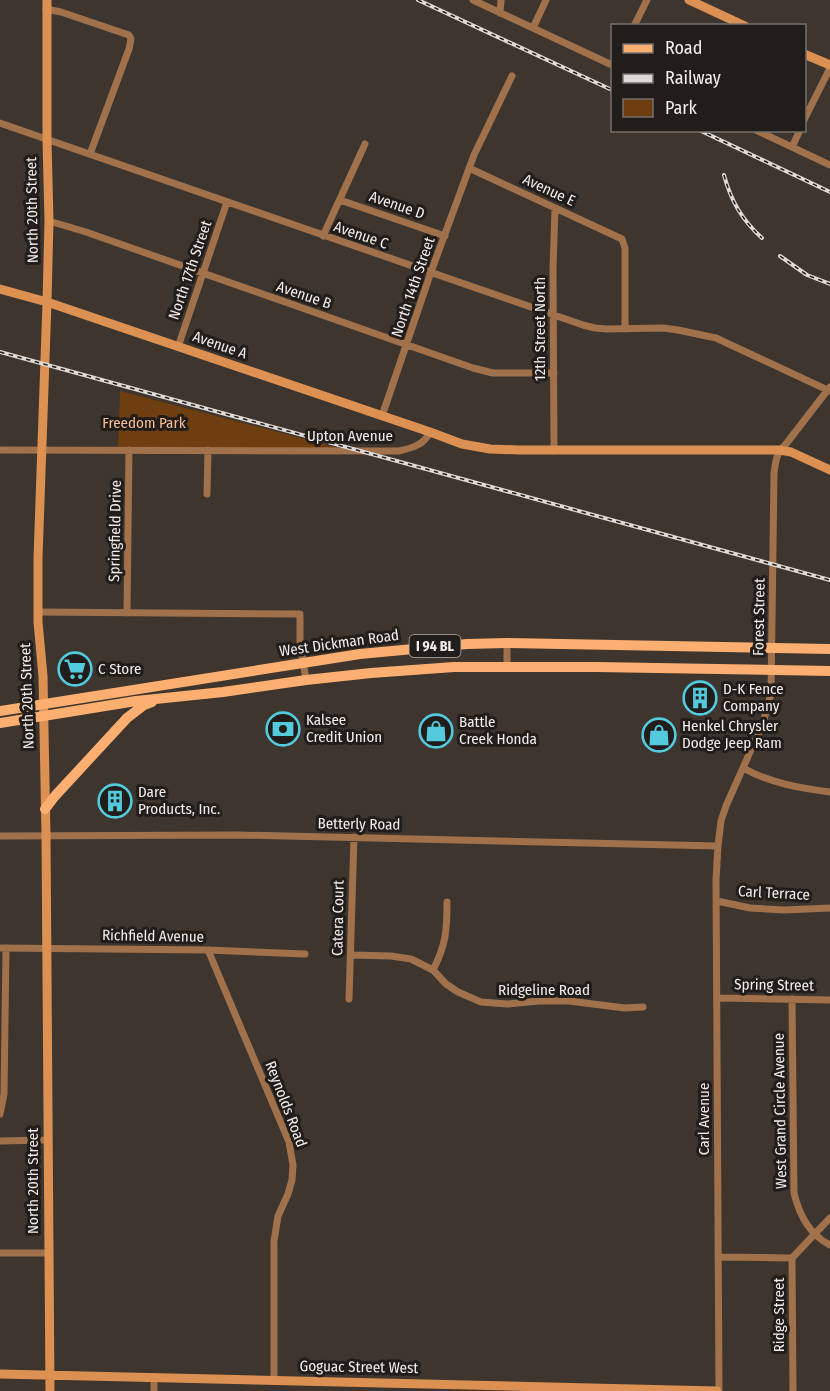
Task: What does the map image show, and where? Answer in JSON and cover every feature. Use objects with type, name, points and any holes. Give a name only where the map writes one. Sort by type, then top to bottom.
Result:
[{"type":"main road","name":"West Dickman Road","points":[[0,723],[44,710],[151,687],[304,662],[436,646],[507,643],[830,648]]},
{"type":"main road","name":"West Dickman Road","points":[[0,711],[44,710],[158,699],[306,680],[432,669],[507,667],[830,671]]},
{"type":"main road","points":[[45,795],[151,687]]},
{"type":"main road","points":[[45,809],[128,718],[144,705],[158,699]]},
{"type":"street","points":[[473,0],[611,64]]},
{"type":"street","points":[[500,13],[501,0]]},
{"type":"street","points":[[533,28],[546,0]]},
{"type":"street","points":[[635,24],[646,0]]},
{"type":"street","points":[[689,0],[741,24]]},
{"type":"street","points":[[46,5],[129,35],[129,49],[90,154]]},
{"type":"street","name":"North 20th Street","points":[[46,5],[46,140],[49,220],[38,541],[38,612],[43,676],[46,836],[50,1391]]},
{"type":"street","points":[[806,55],[830,66],[806,116]]},
{"type":"street","name":"North 14th Street","points":[[382,416],[431,272],[470,168],[512,76]]},
{"type":"street","name":"Avenue C","points":[[0,123],[595,328],[663,328],[720,340],[829,390]]},
{"type":"street","points":[[760,132],[830,165]]},
{"type":"street","points":[[792,147],[799,132]]},
{"type":"street","points":[[323,236],[365,144]]},
{"type":"street","name":"Avenue E","points":[[470,168],[618,237],[624,243],[625,329]]},
{"type":"street","name":"Avenue D","points":[[340,200],[445,236]]},
{"type":"street","name":"North 17th Street","points":[[178,347],[227,202]]},
{"type":"street","name":"12th Street North","points":[[554,451],[555,208]]},
{"type":"street","name":"Avenue B","points":[[49,220],[473,368],[493,373],[554,373]]},
{"type":"street","name":"Avenue A","points":[[0,289],[47,302],[430,432]]},
{"type":"street","points":[[779,450],[829,390]]},
{"type":"street","points":[[430,432],[462,444],[490,449],[779,450],[791,452],[830,470]]},
{"type":"street","name":"Upton Avenue","points":[[0,450],[399,451],[422,443],[430,432]]},
{"type":"street","name":"Springfield Drive","points":[[127,613],[129,450]]},
{"type":"street","points":[[207,494],[208,450]]},
{"type":"street","name":"Forest Street","points":[[718,846],[722,820],[732,790],[765,717],[771,694],[774,473],[779,450]]},
{"type":"street","points":[[38,612],[300,614],[300,642],[306,680]]},
{"type":"street","points":[[507,643],[507,667]]},
{"type":"street","points":[[742,768],[778,783],[830,792]]},
{"type":"street","name":"Betterly Road","points":[[0,836],[238,835],[718,846]]},
{"type":"street","name":"Catera Court","points":[[349,999],[354,837]]},
{"type":"street","name":"Carl Avenue","points":[[718,846],[716,880],[718,1391]]},
{"type":"street","name":"Carl Terrace","points":[[717,901],[750,908],[784,910],[830,908]]},
{"type":"street","points":[[433,970],[444,945],[447,931],[447,902]]},
{"type":"street","points":[[0,1114],[4,1094],[3,948]]},
{"type":"street","name":"Richfield Avenue","points":[[3,948],[208,950],[305,954]]},
{"type":"street","name":"Reynolds Road","points":[[208,950],[292,1152],[292,1180],[278,1216],[274,1241],[274,1381]]},
{"type":"street","name":"Ridgeline Road","points":[[351,955],[401,957],[422,963],[458,992],[481,1002],[507,1004],[569,1001],[625,1008],[643,1007]]},
{"type":"street","name":"Spring Street","points":[[717,998],[830,1000]]},
{"type":"street","name":"West Grand Circle Avenue","points":[[792,999],[794,1193],[801,1213],[814,1234],[830,1245]]},
{"type":"street","points":[[0,1141],[48,1140]]},
{"type":"street","name":"Ridge Street","points":[[793,1391],[792,1258],[830,1218]]},
{"type":"street","points":[[0,1253],[49,1253]]},
{"type":"street","points":[[718,1257],[792,1258]]},
{"type":"street","name":"Goguac Street West","points":[[0,1374],[154,1377],[374,1386],[718,1391]]},
{"type":"street","points":[[154,1377],[154,1391]]},
{"type":"green space","name":"Freedom Park","points":[[120,391],[347,450],[118,449]]},
{"type":"railway","points":[[418,0],[611,90]]},
{"type":"railway","points":[[703,132],[830,192]]},
{"type":"railway","points":[[724,175],[738,210],[762,238]]},
{"type":"railway","points":[[780,256],[807,275],[830,284]]},
{"type":"railway","points":[[0,352],[830,580]]},
{"type":"place","name":"C Store","points":[[75,669]]},
{"type":"place","name":"D-K Fence Company","points":[[700,698]]},
{"type":"place","name":"Kalsee Credit Union","points":[[283,729]]},
{"type":"place","name":"Battle Creek Honda","points":[[436,731]]},
{"type":"place","name":"Henkel Chrysler Dodge Jeep Ram","points":[[659,735]]},
{"type":"place","name":"Dare Products, Inc.","points":[[115,801]]}]
